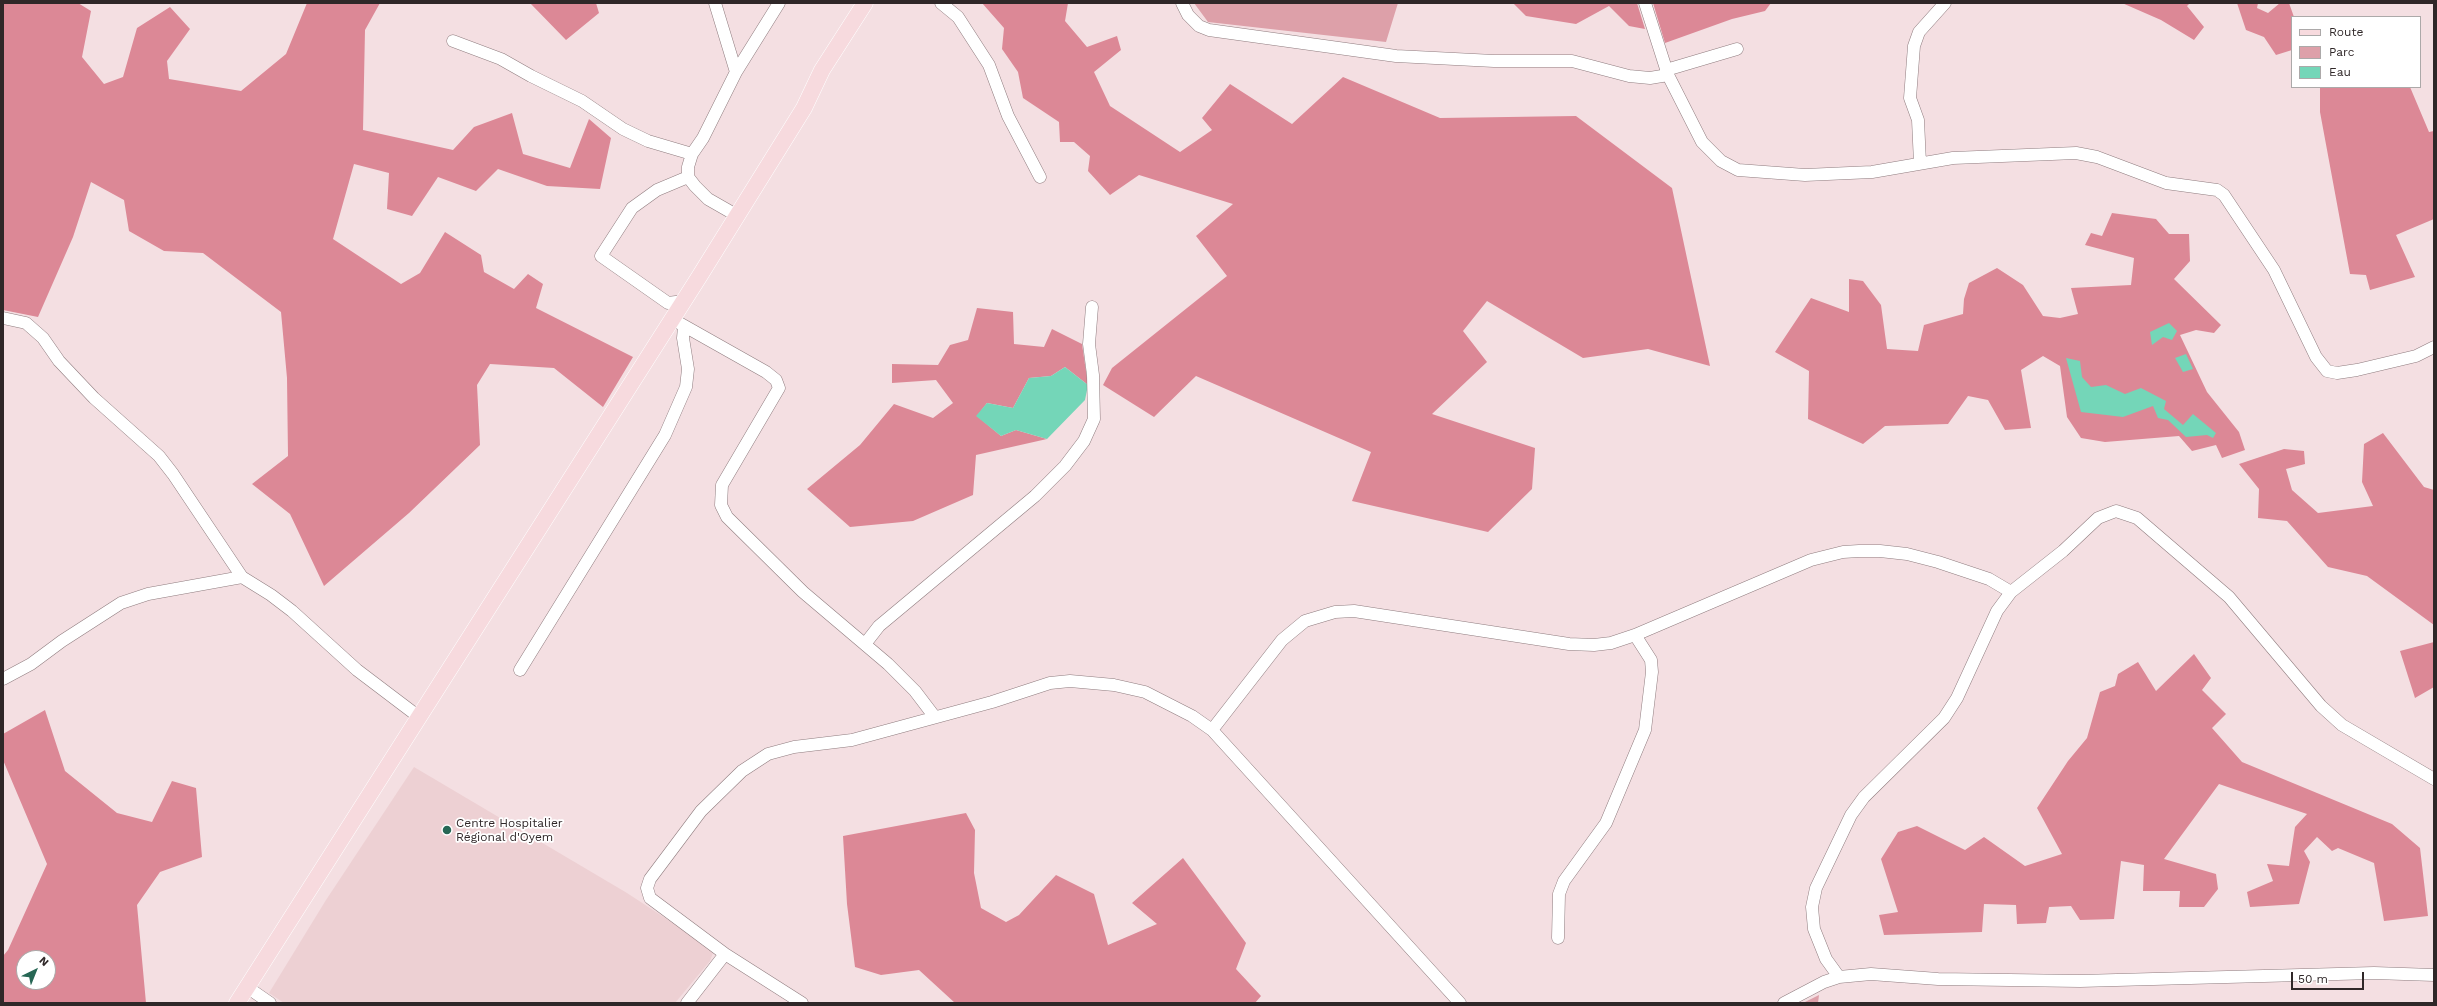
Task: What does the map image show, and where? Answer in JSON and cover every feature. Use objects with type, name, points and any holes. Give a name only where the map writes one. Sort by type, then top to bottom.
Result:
[{"type":"main road","points":[[237,1003],[419,717],[678,323],[684,301],[736,215],[804,108],[822,70],[865,3]]},
{"type":"street","points":[[715,3],[736,72]]},
{"type":"street","points":[[736,215],[708,199],[688,177],[688,167],[692,154],[703,138],[736,72],[780,3]]},
{"type":"street","points":[[941,3],[958,17],[989,65],[1008,116],[1040,177]]},
{"type":"street","points":[[1182,3],[1188,15],[1199,26],[1209,30],[1396,56],[1494,61],[1572,61],[1629,76],[1650,78],[1737,49]]},
{"type":"street","points":[[1645,3],[1667,72],[1702,142],[1721,161],[1738,170],[1820,175],[1872,172],[1953,158],[2076,153],[2098,157],[2166,183],[2217,190],[2232,205],[2274,270],[2316,357],[2328,371],[2337,373],[2377,365],[2416,356],[2434,348]]},
{"type":"street","points":[[1920,163],[1918,120],[1910,98],[1914,46],[1919,32],[1945,3]]},
{"type":"street","points":[[453,41],[501,59],[531,76],[582,100],[623,129],[648,141],[692,154]]},
{"type":"street","points":[[684,301],[668,303],[601,256],[637,203],[657,190],[688,177]]},
{"type":"street","points":[[865,644],[879,626],[1035,496],[1065,466],[1084,442],[1094,419],[1093,375],[1089,344],[1092,307]]},
{"type":"street","points":[[3,318],[26,323],[43,338],[59,361],[94,398],[159,456],[173,474],[242,577],[287,607],[357,670],[419,717]]},
{"type":"street","points":[[678,323],[766,372],[776,380],[779,388],[722,485],[721,505],[727,516],[803,592],[865,644],[915,691],[934,716]]},
{"type":"street","points":[[520,670],[665,435],[686,387],[688,369],[683,338],[678,323]]},
{"type":"street","points":[[1839,978],[1826,959],[1814,929],[1812,907],[1816,888],[1831,853],[1851,815],[1864,797],[1944,718],[1958,698],[1997,611],[2012,592],[2062,552],[2098,518],[2116,511],[2125,512],[2137,518],[2230,597],[2321,706],[2342,725],[2434,778]]},
{"type":"street","points":[[1212,730],[1282,640],[1305,621],[1320,615],[1354,610],[1569,644],[1600,644],[1635,635],[1811,560],[1844,552],[1880,551],[1906,554],[1966,570],[1989,579],[2012,592]]},
{"type":"street","points":[[3,679],[31,664],[62,641],[121,603],[148,594],[242,577]]},
{"type":"street","points":[[1558,938],[1559,894],[1564,881],[1606,823],[1645,730],[1651,680],[1651,660],[1635,635]]},
{"type":"street","points":[[802,1003],[725,954],[650,898],[647,888],[650,879],[701,811],[742,771],[768,754],[794,747],[852,740],[934,716],[992,702],[1050,684],[1085,682],[1114,685],[1145,692],[1192,716],[1212,730],[1460,1003]]},
{"type":"street","points":[[687,1003],[725,954]]},
{"type":"street","points":[[1784,1003],[1824,982],[1839,978],[1871,974],[1938,979],[2080,981],[2374,973],[2434,975]]},
{"type":"street","points":[[247,987],[270,1003]]},
{"type":"shaded area","points":[[3,3],[78,3],[91,11],[82,57],[104,84],[123,77],[137,28],[170,7],[190,29],[167,61],[169,79],[241,91],[286,54],[307,3],[380,3],[365,30],[363,130],[453,150],[474,127],[512,113],[523,154],[570,168],[589,119],[611,138],[600,189],[547,186],[498,169],[476,191],[438,177],[412,216],[387,209],[389,173],[354,164],[333,239],[401,284],[420,273],[445,232],[481,255],[484,272],[514,289],[528,274],[543,284],[536,308],[633,357],[603,407],[554,368],[490,364],[477,385],[480,445],[409,513],[324,586],[290,514],[252,484],[288,456],[287,378],[281,312],[203,253],[164,251],[129,231],[124,200],[91,182],[73,237],[38,317],[3,310]]},
{"type":"shaded area","points":[[530,3],[596,3],[599,13],[566,40]]},
{"type":"shaded area","points":[[982,3],[1068,3],[1065,21],[1087,47],[1117,36],[1121,50],[1094,72],[1110,106],[1180,152],[1212,130],[1202,118],[1230,84],[1292,124],[1343,77],[1440,118],[1576,116],[1672,188],[1710,366],[1648,349],[1583,358],[1487,301],[1463,331],[1487,362],[1432,414],[1535,448],[1532,489],[1488,532],[1352,501],[1371,452],[1196,376],[1154,417],[1103,385],[1112,368],[1227,276],[1196,236],[1233,204],[1139,175],[1110,195],[1088,171],[1090,156],[1074,142],[1060,142],[1059,122],[1023,98],[1018,72],[1002,49],[1004,28]]},
{"type":"shaded area","points":[[1513,3],[1637,3],[1645,29],[1629,26],[1609,6],[1576,24],[1526,16]]},
{"type":"shaded area","points":[[1653,3],[1771,3],[1765,11],[1732,19],[1665,43]]},
{"type":"shaded area","points":[[2122,3],[2190,3],[2187,6],[2204,27],[2194,40],[2161,20]]},
{"type":"shaded area","points":[[2237,3],[2258,3],[2257,8],[2268,13],[2280,3],[2289,3],[2294,16],[2291,16],[2291,50],[2276,55],[2264,37],[2246,30]]},
{"type":"shaded area","points":[[2320,88],[2410,88],[2429,132],[2434,131],[2434,219],[2396,235],[2415,277],[2370,290],[2366,275],[2350,274],[2320,112]]},
{"type":"shaded area","points":[[2112,213],[2156,219],[2169,234],[2189,234],[2190,261],[2174,279],[2221,325],[2214,333],[2196,330],[2180,335],[2207,392],[2239,432],[2245,450],[2222,458],[2216,445],[2192,451],[2179,436],[2105,442],[2081,438],[2067,417],[2060,366],[2043,356],[2021,370],[2031,428],[2005,430],[1988,400],[1968,396],[1948,424],[1885,426],[1863,444],[1808,419],[1809,371],[1775,352],[1811,298],[1849,312],[1849,279],[1863,281],[1881,305],[1887,349],[1918,351],[1924,325],[1963,314],[1964,299],[1969,283],[1997,268],[2023,285],[2043,316],[2060,318],[2078,314],[2071,288],[2131,285],[2134,258],[2085,245],[2091,233],[2102,236]]},
{"type":"shaded area","points":[[977,308],[1013,312],[1014,344],[1044,347],[1052,329],[1082,344],[1088,385],[1065,367],[1051,376],[1029,378],[1013,408],[987,403],[977,416],[1001,436],[1016,430],[1047,439],[976,455],[973,495],[913,521],[850,527],[807,489],[860,445],[894,404],[933,418],[953,403],[936,380],[892,383],[892,364],[938,365],[950,345],[968,340]]},
{"type":"shaded area","points":[[2383,433],[2424,487],[2434,490],[2434,625],[2367,576],[2328,567],[2287,521],[2258,518],[2259,489],[2239,464],[2284,449],[2304,451],[2305,464],[2286,469],[2292,490],[2318,513],[2373,506],[2362,482],[2364,444]]},
{"type":"shaded area","points":[[2434,642],[2434,687],[2415,698],[2400,651]]},
{"type":"shaded area","points":[[2194,654],[2211,678],[2202,690],[2226,714],[2212,728],[2242,762],[2392,824],[2420,848],[2428,916],[2384,921],[2374,863],[2338,848],[2332,851],[2317,837],[2304,851],[2310,862],[2299,904],[2250,907],[2247,892],[2273,881],[2267,864],[2289,866],[2295,827],[2307,814],[2219,784],[2164,859],[2216,874],[2218,889],[2204,907],[2179,907],[2180,891],[2143,891],[2144,865],[2121,861],[2114,919],[2080,920],[2071,906],[2049,907],[2046,923],[2017,924],[2016,905],[1984,904],[1982,932],[1884,935],[1879,915],[1898,912],[1881,859],[1898,832],[1917,826],[1965,850],[1984,837],[2025,866],[2062,854],[2037,808],[2068,761],[2087,738],[2100,692],[2115,686],[2118,674],[2138,662],[2156,691]]},
{"type":"shaded area","points":[[45,710],[65,771],[117,813],[152,822],[172,781],[196,788],[202,857],[160,872],[137,905],[146,1003],[3,1003],[3,956],[8,950],[47,864],[3,760],[3,734]]},
{"type":"shaded area","name":"Centre Hospitalier Régional d'Oyem","points":[[414,767],[627,893],[714,950],[710,961],[675,1003],[284,1003],[269,993],[326,900]]},
{"type":"shaded area","points":[[966,813],[975,830],[974,873],[981,908],[1006,922],[1019,915],[1056,875],[1094,894],[1108,945],[1157,924],[1132,903],[1183,858],[1246,943],[1236,969],[1261,996],[1255,1003],[955,1003],[919,970],[881,975],[855,967],[847,904],[843,836]]},
{"type":"green space","points":[[1194,3],[1398,3],[1386,42],[1208,22]]},
{"type":"green space","points":[[1819,995],[1818,1003],[1803,1003]]},
{"type":"water","points":[[2169,323],[2177,331],[2172,340],[2163,337],[2152,345],[2150,332]]},
{"type":"water","points":[[2186,354],[2193,369],[2183,372],[2175,358]]},
{"type":"water","points":[[2066,358],[2080,361],[2082,377],[2091,387],[2106,385],[2125,394],[2141,388],[2166,401],[2164,409],[2183,425],[2193,414],[2216,433],[2213,438],[2207,435],[2186,437],[2168,420],[2158,418],[2153,406],[2123,417],[2081,412]]},
{"type":"water","points":[[1065,367],[1088,385],[1085,400],[1047,439],[1016,430],[1001,436],[976,416],[987,403],[1013,408],[1029,378],[1051,376]]},
{"type":"place","name":"Centre Hospitalier Régional d'Oyem","points":[[447,830]]}]
